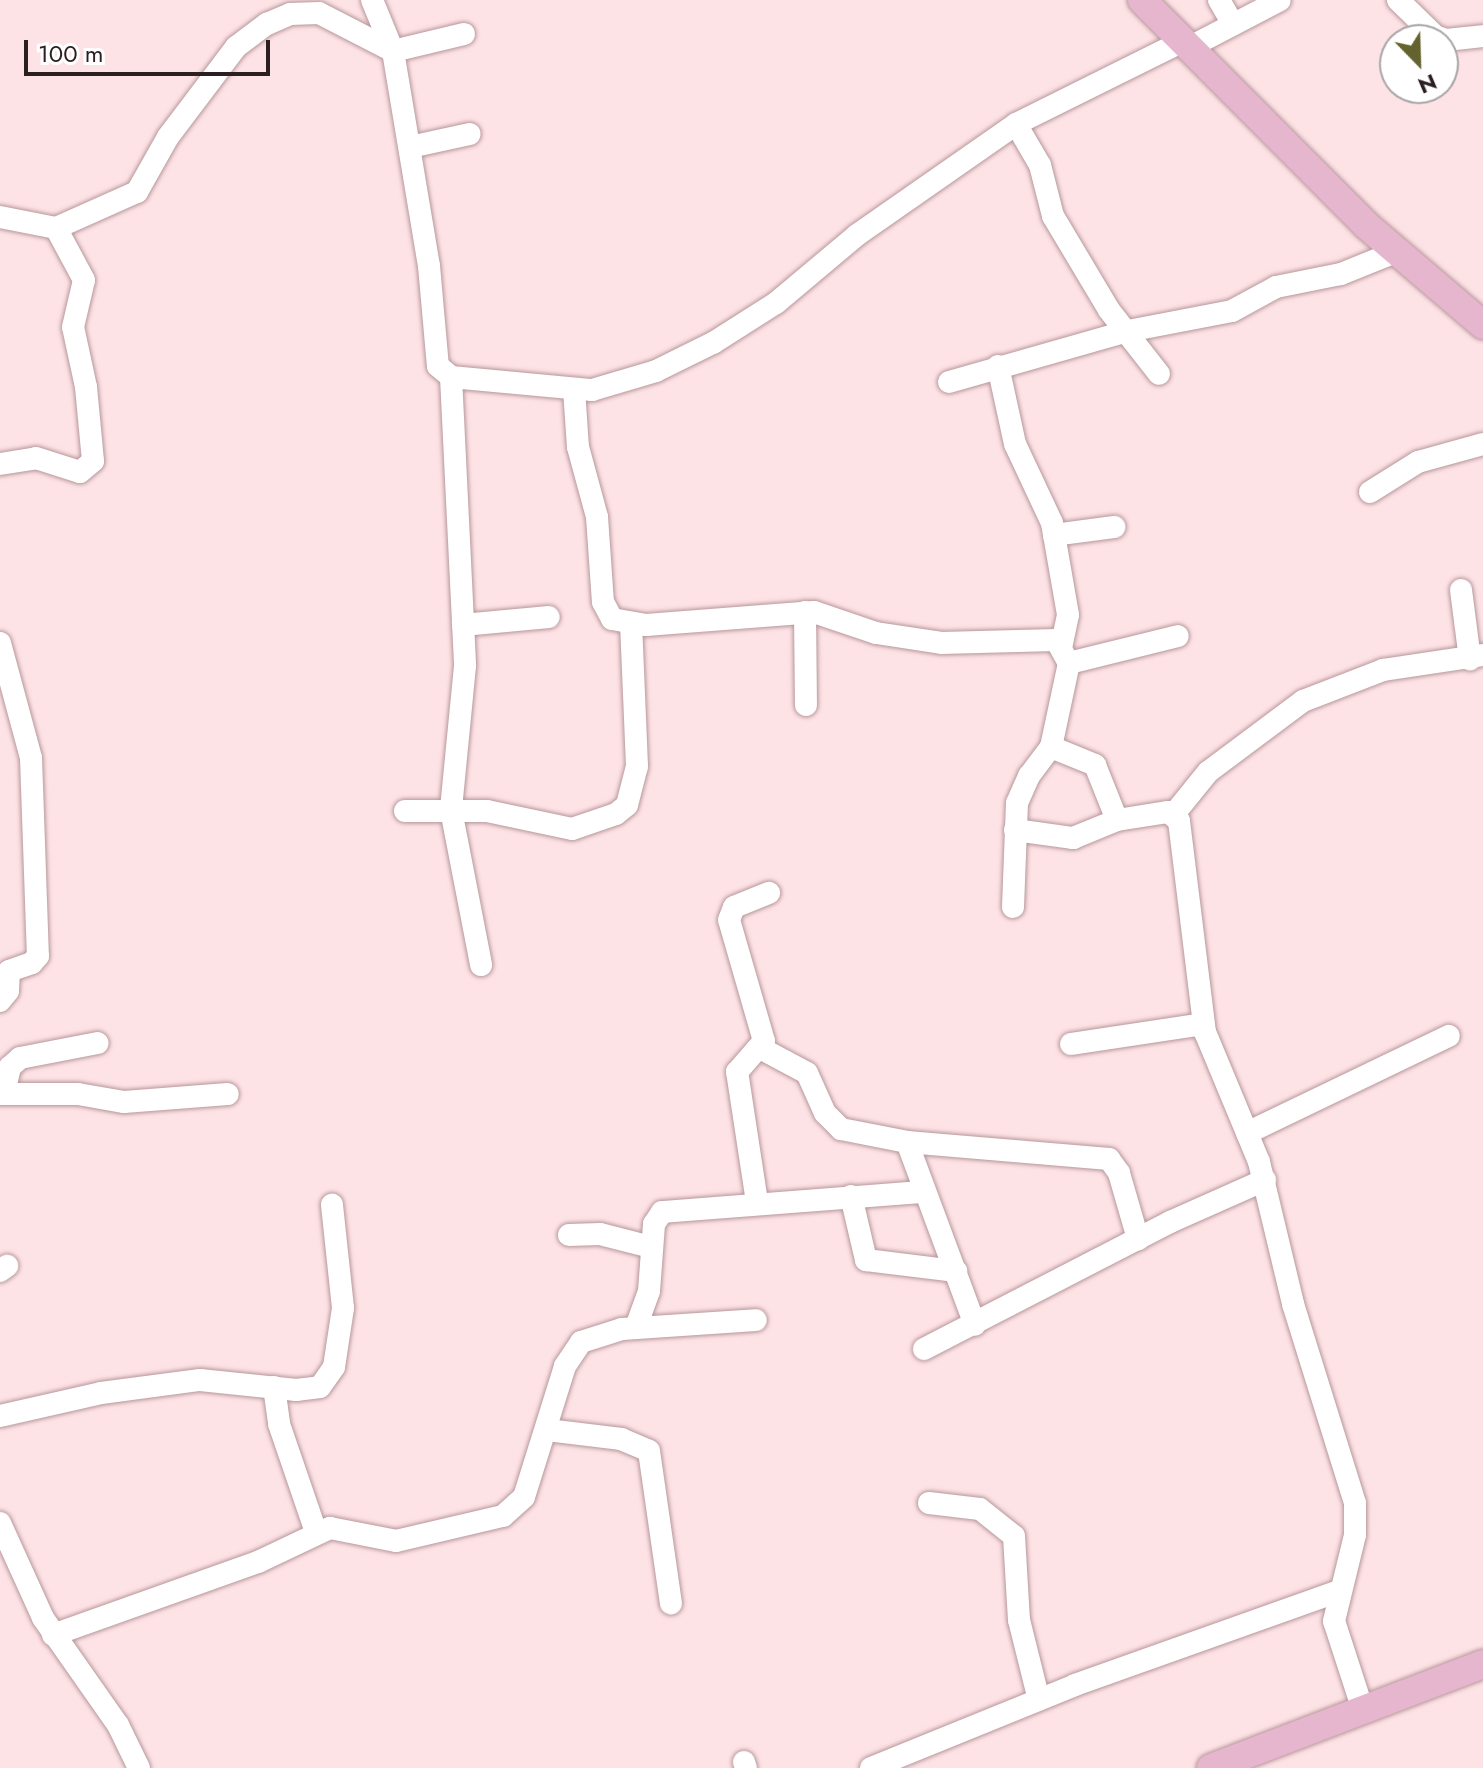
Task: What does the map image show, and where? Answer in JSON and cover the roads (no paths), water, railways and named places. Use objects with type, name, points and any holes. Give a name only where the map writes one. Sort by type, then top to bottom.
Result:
[{"type":"main road","points":[[1142,0],[1366,225],[1483,325]]},
{"type":"main road","points":[[1211,1768],[1483,1664]]},
{"type":"street","points":[[372,0],[393,51],[429,266],[438,366],[451,377],[574,389],[613,386],[713,343],[776,303],[857,235],[1016,124],[1280,0]]},
{"type":"street","points":[[1219,0],[1233,24]]},
{"type":"street","points":[[1398,0],[1435,36],[1446,40],[1483,36]]},
{"type":"street","points":[[0,217],[56,228],[137,192],[168,137],[236,47],[267,24],[290,14],[319,13],[393,51],[464,34]]},
{"type":"street","points":[[1016,124],[1040,165],[1053,216],[1109,310],[1159,374]]},
{"type":"street","points":[[410,147],[470,134]]},
{"type":"street","points":[[0,464],[36,458],[80,472],[93,461],[86,387],[73,327],[84,280],[56,228]]},
{"type":"street","points":[[949,382],[1128,331],[1232,311],[1276,287],[1341,274],[1398,251]]},
{"type":"street","points":[[998,366],[1015,444],[1046,504],[1068,615],[1066,653],[1051,747],[1022,788],[1015,830],[1013,907]]},
{"type":"street","points":[[451,377],[463,625],[461,734],[451,810],[481,965]]},
{"type":"street","points":[[574,389],[578,447],[597,517],[603,602],[612,619],[631,624],[805,612],[829,614],[876,633],[933,642],[1049,638],[1066,653]]},
{"type":"street","points":[[1370,492],[1418,462],[1483,444]]},
{"type":"street","points":[[1054,535],[1114,527]]},
{"type":"street","points":[[1015,830],[1073,838],[1117,820],[1174,814],[1208,772],[1303,701],[1383,670],[1477,657],[1461,590]]},
{"type":"street","points":[[805,612],[806,705]]},
{"type":"street","points":[[463,625],[549,617]]},
{"type":"street","points":[[405,811],[487,811],[572,829],[600,823],[627,805],[637,766],[631,624]]},
{"type":"street","points":[[1066,653],[1178,636]]},
{"type":"street","points":[[0,643],[31,758],[38,956],[9,971],[8,991],[0,1001]]},
{"type":"street","points":[[1051,747],[1095,765],[1117,820]]},
{"type":"street","points":[[1174,814],[1182,831],[1204,1024],[1211,1055],[1265,1180],[1285,1275],[1355,1503],[1355,1535],[1339,1591],[1338,1640],[1363,1710]]},
{"type":"street","points":[[757,1202],[737,1072],[762,1049],[762,1030],[729,920],[734,907],[769,893]]},
{"type":"street","points":[[1071,1044],[1204,1024]]},
{"type":"street","points":[[1247,1133],[1449,1036]]},
{"type":"street","points":[[98,1043],[20,1058],[10,1067],[2,1094],[78,1094],[124,1102],[228,1094]]},
{"type":"street","points":[[762,1049],[807,1073],[832,1124],[907,1142],[1109,1159],[1119,1173],[1138,1239]]},
{"type":"street","points":[[907,1142],[923,1192],[975,1325]]},
{"type":"street","points":[[924,1349],[1138,1239],[1265,1180]]},
{"type":"street","points":[[636,1327],[649,1291],[654,1224],[662,1212],[757,1202],[923,1192]]},
{"type":"street","points":[[851,1196],[866,1260],[956,1271]]},
{"type":"street","points":[[0,1416],[166,1383],[227,1380],[309,1391],[329,1380],[334,1367],[344,1285],[332,1205]]},
{"type":"street","points":[[569,1235],[600,1234],[651,1247]]},
{"type":"street","points":[[53,1635],[258,1562],[316,1532],[342,1528],[396,1541],[503,1516],[524,1497],[571,1353],[592,1335],[636,1327],[756,1320]]},
{"type":"street","points":[[274,1387],[279,1424],[316,1532]]},
{"type":"street","points":[[547,1430],[621,1439],[649,1451],[671,1603]]},
{"type":"street","points":[[929,1503],[980,1509],[1014,1536],[1019,1620],[1039,1700]]},
{"type":"street","points":[[0,1523],[53,1635],[118,1725],[139,1768]]},
{"type":"street","points":[[871,1768],[1039,1700],[1339,1591]]}]
